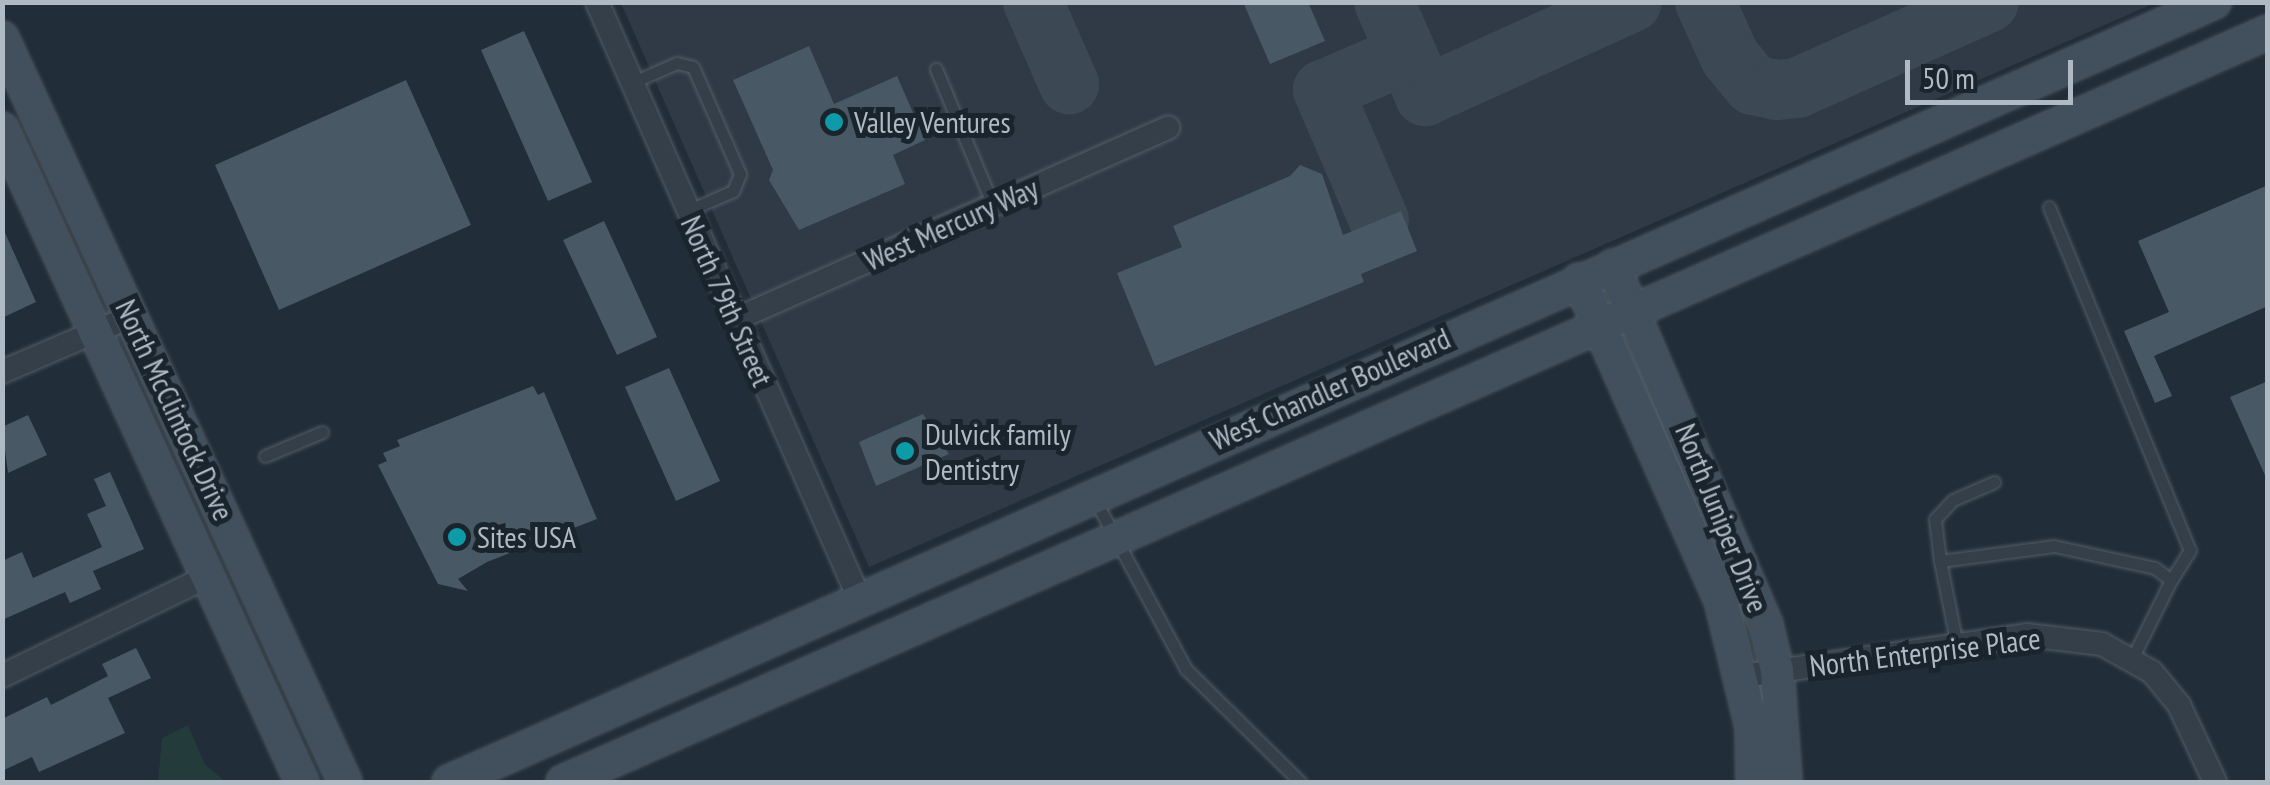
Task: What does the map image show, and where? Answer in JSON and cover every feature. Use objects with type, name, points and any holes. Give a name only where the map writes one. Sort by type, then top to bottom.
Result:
[{"type":"main road","name":"West Chandler Boulevard","points":[[448,782],[1092,493],[2214,2]]},
{"type":"main road","name":"West Chandler Boulevard","points":[[563,782],[2268,32]]},
{"type":"main road","name":"North McClintock Drive","points":[[2,38],[345,782]]},
{"type":"main road","name":"North McClintock Drive","points":[[2,129],[302,782]]},
{"type":"main road","name":"North Juniper Drive","points":[[1613,266],[1749,572],[1777,670],[1786,782]]},
{"type":"main road","name":"North Juniper Drive","points":[[1579,280],[1702,552],[1743,676],[1752,782]]},
{"type":"street","name":"North 79th Street","points":[[596,2],[859,598]]},
{"type":"street","name":"West Mercury Way","points":[[734,320],[1168,128]]},
{"type":"street","points":[[2,372],[95,327],[132,316]]},
{"type":"street","points":[[2,676],[209,576]]},
{"type":"street","name":"North Enterprise Place","points":[[1743,676],[2027,636],[2075,638],[2132,660],[2179,705],[2215,782]]},
{"type":"lane","points":[[632,82],[677,63],[693,67],[740,174],[733,191],[687,211]]},
{"type":"lane","points":[[936,69],[993,205]]},
{"type":"lane","points":[[2049,207],[2190,550],[2132,660]]},
{"type":"lane","points":[[265,456],[322,432]]},
{"type":"lane","points":[[1957,646],[1935,519],[1953,500],[1994,482]]},
{"type":"lane","points":[[1092,493],[1186,669],[1300,782]]},
{"type":"lane","points":[[1940,561],[2054,546],[2155,568],[2171,580]]},
{"type":"shaded area","points":[[621,3],[2155,3],[869,567]]},
{"type":"green space","points":[[188,725],[205,765],[226,782],[158,782],[162,738]]},
{"type":"building","points":[[1243,2],[1308,2],[1325,41],[1270,64]]},
{"type":"building","points":[[524,31],[592,182],[548,201],[481,50]]},
{"type":"building","name":"Valley Ventures","points":[[809,46],[834,104],[897,76],[925,140],[893,155],[905,184],[799,230],[769,180],[773,170],[733,80]]},
{"type":"building","points":[[406,80],[471,225],[279,310],[215,165]]},
{"type":"building","points":[[1300,165],[1322,174],[1343,235],[1401,211],[1417,251],[1361,274],[1364,282],[1155,366],[1117,273],[1182,247],[1173,226],[1290,176]]},
{"type":"building","points":[[2268,185],[2268,306],[2154,356],[2172,396],[2155,403],[2124,331],[2169,312],[2138,241]]},
{"type":"building","points":[[604,221],[657,337],[617,355],[563,240]]},
{"type":"building","points":[[2,226],[36,302],[2,318]]},
{"type":"building","points":[[669,368],[720,481],[676,501],[625,387]]},
{"type":"building","points":[[2268,381],[2268,482],[2230,397]]},
{"type":"building","points":[[533,386],[538,395],[544,392],[597,519],[487,562],[458,579],[468,591],[438,584],[378,465],[387,461],[383,453],[400,446],[397,440]]},
{"type":"building","name":"Dulvick family Dentistry","points":[[923,414],[949,454],[876,486],[859,442]]},
{"type":"building","points":[[28,415],[47,455],[8,473],[2,427]]},
{"type":"building","points":[[110,472],[144,549],[93,571],[101,589],[70,603],[65,592],[2,620],[2,561],[22,552],[33,578],[102,547],[87,514],[106,506],[94,479]]},
{"type":"building","points":[[136,648],[151,678],[108,698],[125,733],[39,772],[32,757],[2,771],[2,719],[47,697],[51,705],[108,676],[102,664]]},
{"type":"taxiway","points":[[1033,2],[1069,84]]},
{"type":"taxiway","points":[[1384,2],[1425,96],[1632,2]]},
{"type":"taxiway","points":[[1705,2],[1730,57],[1753,85],[1776,90],[1797,88],[1989,2]]},
{"type":"taxiway","points":[[1379,220],[1323,90],[1407,54]]},
{"type":"place","name":"Valley Ventures","points":[[834,122]]},
{"type":"place","name":"Dulvick family Dentistry","points":[[905,451]]},
{"type":"place","name":"Sites USA","points":[[457,537]]}]
